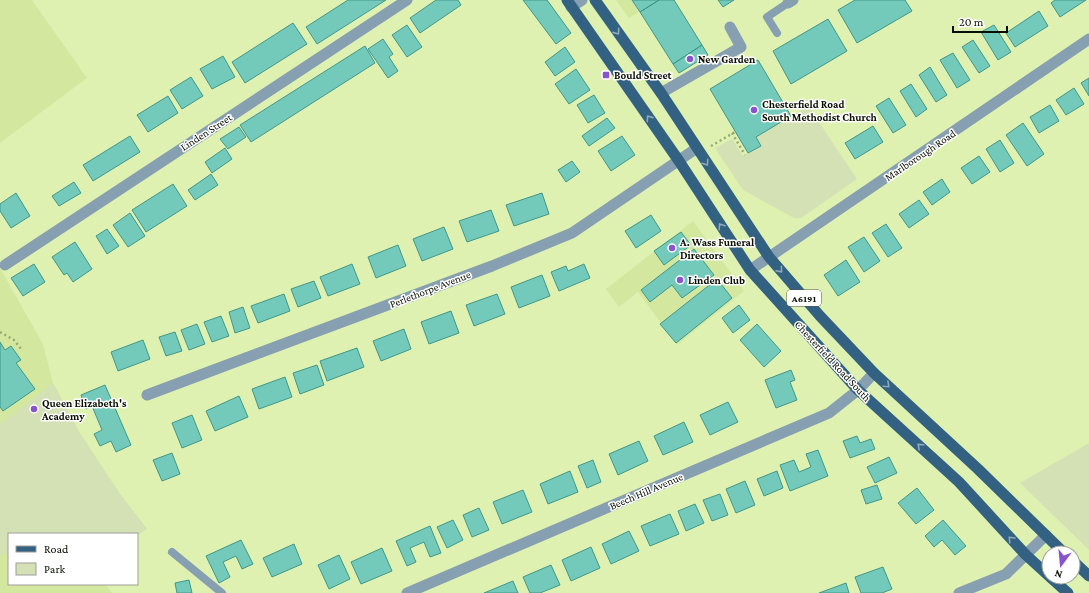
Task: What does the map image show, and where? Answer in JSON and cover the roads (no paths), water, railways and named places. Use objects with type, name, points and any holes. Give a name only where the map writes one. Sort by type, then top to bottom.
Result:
[{"type":"main road","name":"Chesterfield Road South","points":[[595,0],[661,93],[769,257],[820,316],[874,373],[978,469],[1056,545]]},
{"type":"main road","name":"Chesterfield Road South","points":[[569,3],[679,161],[750,270],[858,390],[959,482],[1026,555],[1041,568]]},
{"type":"main road","points":[[1081,568],[1089,576]]},
{"type":"main road","name":"Chesterfield Road South","points":[[1060,585],[1068,593]]},
{"type":"street","name":"Linden Street","points":[[3,267],[406,0]]},
{"type":"street","points":[[569,3],[582,0]]},
{"type":"street","points":[[661,93],[742,47],[730,27]]},
{"type":"street","name":"Marlborough Road","points":[[750,270],[1089,39]]},
{"type":"street","name":"Perlethorpe Avenue","points":[[147,395],[492,266],[572,233],[679,161],[698,151]]},
{"type":"street","name":"Beech Hill Avenue","points":[[407,593],[829,413],[858,390],[874,373]]},
{"type":"street","points":[[959,593],[1006,574],[1046,536]]},
{"type":"lane","points":[[777,33],[767,17],[790,2]]},
{"type":"lane","points":[[172,552],[222,593]]},
{"type":"place","name":"New Garden","points":[[690,59]]},
{"type":"place","name":"Bould Street","points":[[606,75]]},
{"type":"place","name":"Chesterfield Road South Methodist Church","points":[[754,110]]},
{"type":"place","name":"A. Wass Funeral Directors","points":[[672,248]]},
{"type":"place","name":"Linden Club","points":[[680,280]]},
{"type":"place","name":"Queen Elizabeth's Academy","points":[[34,409]]}]
